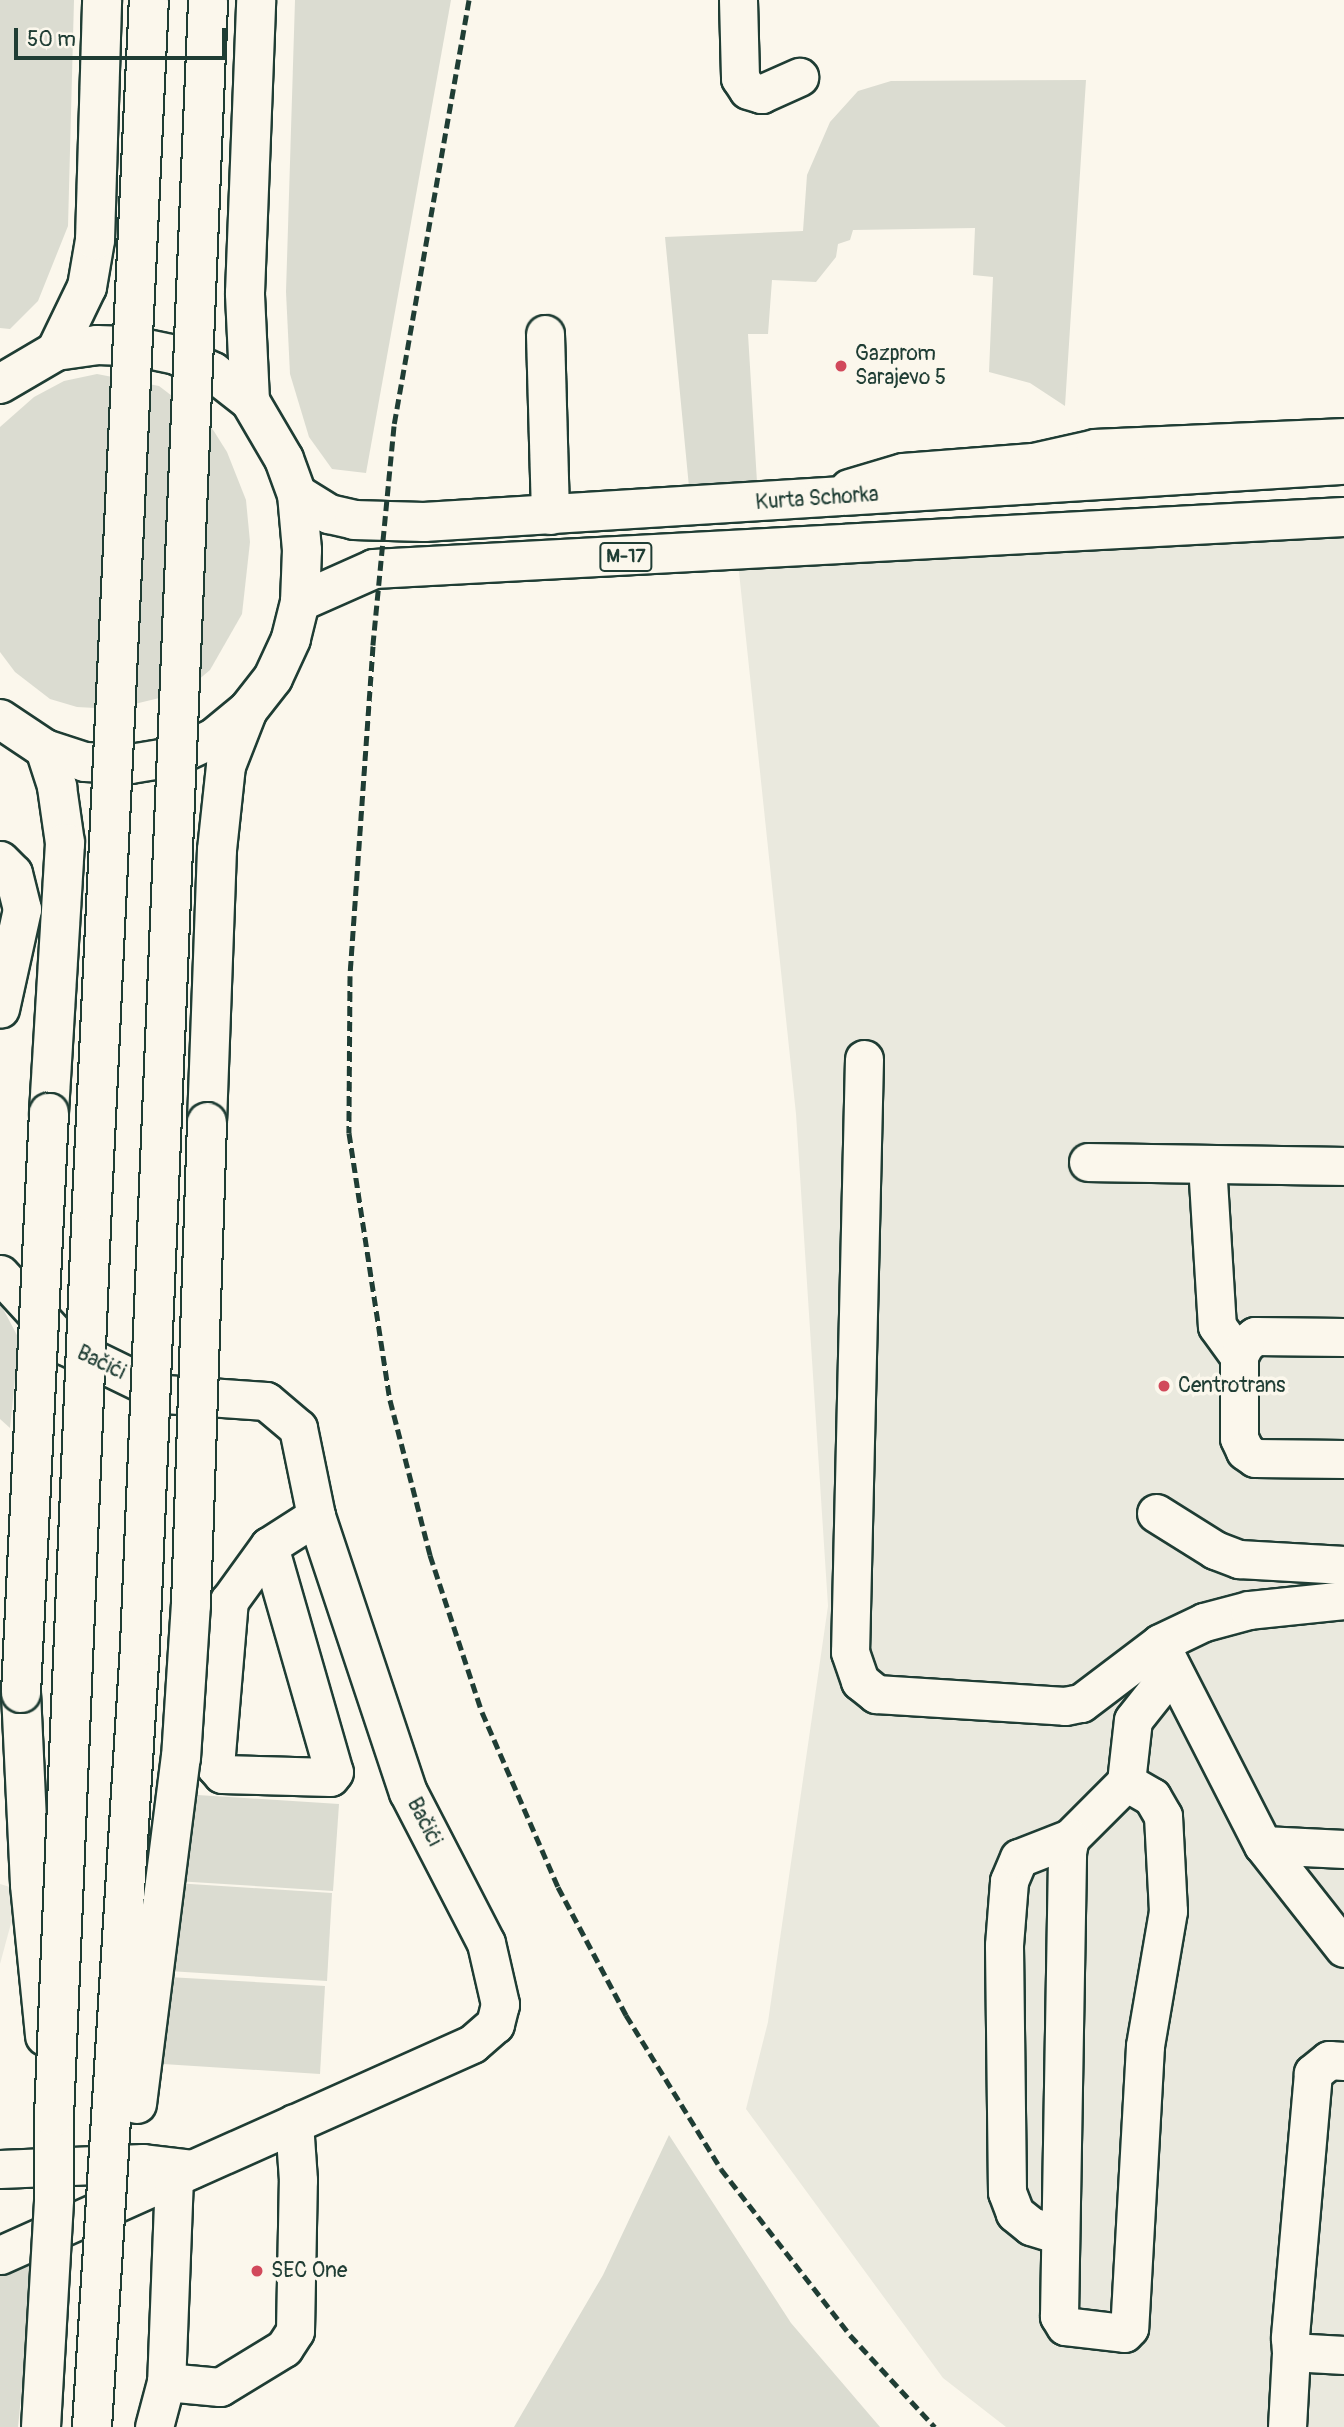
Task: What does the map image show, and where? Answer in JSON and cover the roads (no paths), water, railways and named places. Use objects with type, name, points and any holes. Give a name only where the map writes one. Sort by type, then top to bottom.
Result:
[{"type":"main road","points":[[56,351],[87,287],[95,240],[102,0]]},
{"type":"main road","points":[[41,2427],[54,2199],[54,2117],[149,0]]},
{"type":"main road","points":[[92,2427],[140,1646],[208,0]]},
{"type":"main road","points":[[250,401],[244,328],[256,0]]},
{"type":"main road","points":[[2,722],[45,749],[97,762],[131,764],[173,757],[214,738],[248,710],[273,678],[300,602],[302,550],[297,494],[284,459],[250,401],[214,372],[176,355],[133,346],[56,351],[5,374]]},
{"type":"main road","name":"Kurta Schorka","points":[[297,494],[329,514],[354,520],[551,515],[1344,465]]},
{"type":"main road","name":"M-17","points":[[300,602],[374,569],[1344,517]]},
{"type":"main road","points":[[113,2427],[135,2119],[181,1758],[191,1605],[217,850],[226,766],[248,710]]},
{"type":"main road","points":[[45,749],[57,786],[65,843],[21,1693],[30,1885],[54,2117]]},
{"type":"street","points":[[738,0],[740,78],[748,90],[761,94],[799,78]]},
{"type":"street","points":[[545,334],[551,515]]},
{"type":"street","points":[[807,500],[903,472],[1033,462],[1095,448],[1344,437]]},
{"type":"street","points":[[0,860],[13,873],[22,908],[0,1009]]},
{"type":"street","points":[[864,1059],[850,1652],[860,1681],[876,1694],[1065,1706],[1081,1703],[1165,1658],[1204,1622],[1249,1610],[1344,1600]]},
{"type":"street","points":[[1088,1162],[1344,1166]]},
{"type":"street","points":[[1207,1164],[1217,1326],[1239,1356],[1239,1438],[1245,1451],[1255,1458],[1344,1459]]},
{"type":"street","name":"Bačići","points":[[0,1273],[66,1346],[165,1394],[266,1401],[285,1413],[298,1428],[316,1516],[408,1791],[486,1943],[500,2004],[495,2024],[472,2044],[0,2255]]},
{"type":"street","points":[[1239,1356],[1255,1336],[1344,1337]]},
{"type":"street","points":[[1156,1513],[1214,1550],[1239,1559],[1344,1565]]},
{"type":"street","points":[[269,1546],[334,1772],[330,1777],[222,1774],[215,1766],[229,1601],[269,1546],[316,1516]]},
{"type":"street","points":[[1060,2235],[1023,2219],[1007,2192],[1004,1945],[1009,1881],[1019,1858],[1070,1838],[1126,1782],[1133,1720],[1165,1658]]},
{"type":"street","points":[[1165,1658],[1263,1845],[1344,1948]]},
{"type":"street","points":[[1070,1838],[1059,2316],[1065,2326],[1124,2333],[1129,2328],[1145,2046],[1168,1911],[1163,1816],[1152,1797],[1126,1782]]},
{"type":"street","points":[[1263,1845],[1344,1849]]},
{"type":"street","points":[[1287,2427],[1313,2073],[1329,2060],[1344,2061]]},
{"type":"street","points":[[166,2382],[220,2387],[233,2383],[291,2341],[295,2331],[298,2180],[294,2123]]},
{"type":"street","points":[[0,2169],[143,2163],[183,2173],[166,2382],[155,2427]]},
{"type":"street","points":[[1291,2352],[1344,2355]]},
{"type":"railway","points":[[469,0],[394,426],[373,646],[350,976],[349,1133],[390,1400],[430,1555],[482,1712],[558,1887],[626,2015],[721,2169],[850,2335],[935,2427]]},
{"type":"place","name":"Gazprom Sarajevo 5","points":[[841,366]]},
{"type":"place","name":"Centrotrans","points":[[1164,1386]]},
{"type":"place","name":"SEC One","points":[[257,2271]]}]
